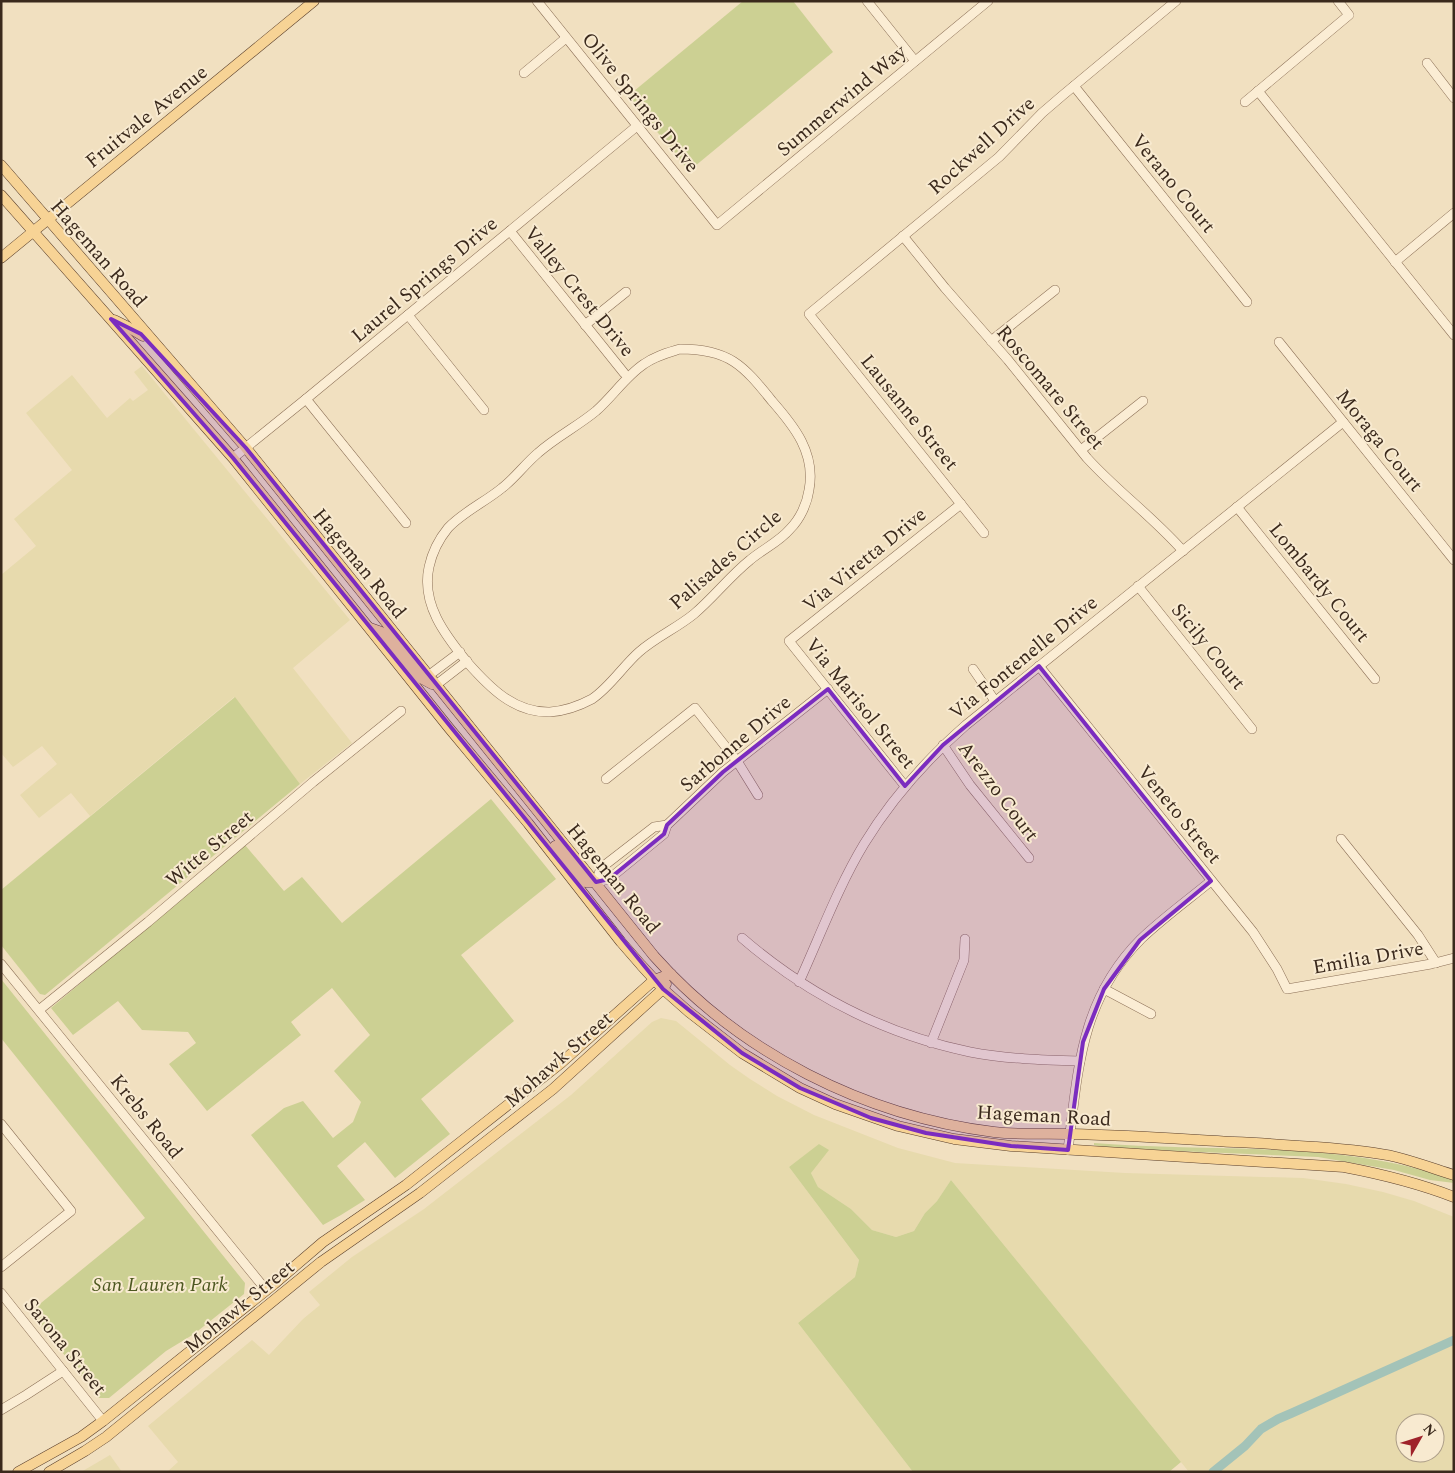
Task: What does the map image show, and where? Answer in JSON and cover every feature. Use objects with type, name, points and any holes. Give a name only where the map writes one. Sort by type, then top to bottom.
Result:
[{"type":"main road","name":"Fruitvale Avenue","points":[[1,258],[314,1]]},
{"type":"main road","name":"Hageman Road","points":[[1,165],[179,373],[246,448],[596,882],[634,932],[671,974],[724,1021],[755,1044],[810,1076],[876,1104],[937,1122],[966,1128],[1021,1134],[1070,1134],[1267,1143],[1354,1150],[1396,1157],[1454,1175]]},
{"type":"main road","name":"Hageman Road","points":[[1,195],[233,458],[449,728],[528,823],[621,942],[663,990],[711,1031],[742,1053],[800,1088],[835,1104],[898,1126],[954,1139],[1002,1146],[1344,1167],[1408,1181],[1454,1197]]},
{"type":"main road","points":[[111,319],[141,334],[170,368],[179,373]]},
{"type":"main road","points":[[369,628],[384,633],[419,677],[436,685]]},
{"type":"main road","points":[[528,823],[550,840],[585,882],[596,882]]},
{"type":"main road","name":"Mohawk Street","points":[[266,1290],[323,1242],[406,1185],[561,1063],[654,980],[671,974]]},
{"type":"main road","name":"Mohawk Street","points":[[49,1472],[106,1437],[321,1262],[420,1193],[553,1089],[663,990],[671,974]]},
{"type":"main road","points":[[181,1376],[202,1352],[259,1304],[266,1290]]},
{"type":"main road","points":[[18,1472],[81,1437],[103,1421],[266,1290]]},
{"type":"main road","points":[[40,1472],[48,1465],[95,1437],[102,1428],[103,1421]]},
{"type":"street","name":"Olive Springs Drive","points":[[537,1],[717,225]]},
{"type":"street","points":[[867,1],[915,61]]},
{"type":"street","name":"Summerwind Way","points":[[717,225],[988,1]]},
{"type":"street","name":"Rockwell Drive","points":[[809,314],[999,157],[1042,113],[1176,1]]},
{"type":"street","points":[[1245,102],[1349,15],[1338,1]]},
{"type":"street","points":[[524,72],[566,38]]},
{"type":"street","points":[[1427,63],[1454,98]]},
{"type":"street","name":"Verano Court","points":[[1074,86],[1247,302]]},
{"type":"street","points":[[1258,91],[1454,335]]},
{"type":"street","name":"Laurel Springs Drive","points":[[233,458],[637,126]]},
{"type":"street","points":[[1395,262],[1454,214]]},
{"type":"street","name":"Valley Crest Drive","points":[[510,231],[624,373]]},
{"type":"street","name":"Roscomare Street","points":[[903,236],[1102,474],[1183,551]]},
{"type":"street","points":[[991,341],[1055,290]]},
{"type":"street","points":[[586,325],[626,292]]},
{"type":"street","name":"Lausanne Street","points":[[809,314],[984,533]]},
{"type":"street","points":[[408,315],[484,410]]},
{"type":"street","name":"Moraga Court","points":[[1279,342],[1454,560]]},
{"type":"street","name":"Palisades Circle","points":[[700,349],[720,354],[738,364],[753,377],[792,424],[804,444],[810,466],[810,488],[803,510],[790,529],[736,572],[691,616],[656,638],[640,651],[594,698],[572,708],[549,712],[526,709],[504,699],[460,652],[434,614],[428,592],[428,569],[435,547],[449,528],[505,486],[535,455],[599,409],[643,365],[660,355],[680,350],[700,349]]},
{"type":"street","points":[[306,399],[406,523]]},
{"type":"street","points":[[1081,450],[1143,401]]},
{"type":"street","name":"Via Fontenelle Drive","points":[[799,982],[848,873],[876,825],[905,786],[942,745],[1343,422]]},
{"type":"street","name":"Via Viretta Drive","points":[[790,641],[961,504]]},
{"type":"street","name":"Lombardy Court","points":[[1237,507],[1375,679]]},
{"type":"street","name":"Sicily Court","points":[[1138,586],[1252,729]]},
{"type":"street","name":"Via Marisol Street","points":[[790,641],[905,786]]},
{"type":"street","points":[[428,676],[460,652]]},
{"type":"street","points":[[448,661],[455,670]]},
{"type":"street","points":[[436,685],[467,661]]},
{"type":"street","name":"Veneto Street","points":[[1039,666],[1253,932],[1266,950],[1287,989]]},
{"type":"street","points":[[974,669],[995,701]]},
{"type":"street","name":"Sarbonne Drive","points":[[666,825],[654,827],[600,868],[596,882],[609,879],[664,834],[666,825],[709,784],[828,689]]},
{"type":"street","points":[[606,779],[695,708],[737,761],[758,794]]},
{"type":"street","name":"Witte Street","points":[[39,1010],[148,922],[401,710]]},
{"type":"street","name":"Arezzo Court","points":[[942,745],[970,785],[1028,858]]},
{"type":"street","points":[[1341,839],[1418,935],[1436,963]]},
{"type":"street","points":[[1068,1150],[1080,1061],[1089,1023],[1104,989],[1122,960],[1140,940],[1212,880]]},
{"type":"street","points":[[742,938],[799,982],[834,1003],[900,1033],[931,1043],[995,1056],[1080,1061]]},
{"type":"street","points":[[931,1043],[964,960],[965,939]]},
{"type":"street","name":"Emilia Drive","points":[[1287,989],[1436,963],[1454,958]]},
{"type":"street","name":"Krebs Road","points":[[1,964],[266,1290]]},
{"type":"street","points":[[1104,989],[1151,1014]]},
{"type":"street","points":[[1,1124],[71,1211],[1,1267]]},
{"type":"street","name":"Sarona Street","points":[[1,1293],[103,1421]]},
{"type":"street","points":[[1,1410],[63,1371]]},
{"type":"highlighted area","points":[[111,319],[141,334],[246,448],[596,882],[609,879],[664,834],[667,825],[723,772],[828,689],[905,786],[943,745],[1039,666],[1211,881],[1140,940],[1104,989],[1083,1042],[1068,1150],[1011,1146],[926,1133],[871,1118],[800,1088],[742,1053],[663,989],[233,458]]},
{"type":"shaded area","points":[[142,366],[350,620],[293,668],[352,743],[300,784],[234,697],[90,816],[71,793],[39,818],[20,795],[57,764],[42,746],[13,767],[1,753],[1,575],[36,546],[14,519],[72,470],[26,413],[72,375],[107,418],[130,398],[133,401],[148,390],[134,372]]},
{"type":"shaded area","points":[[661,1018],[676,1021],[750,1079],[777,1096],[814,1115],[898,1148],[955,1163],[1125,1173],[1303,1178],[1346,1184],[1383,1192],[1414,1201],[1454,1217],[1454,1472],[1189,1472],[951,1180],[937,1201],[925,1213],[914,1231],[896,1237],[872,1230],[851,1209],[818,1187],[811,1173],[820,1144],[789,1167],[859,1260],[855,1277],[798,1323],[913,1472],[167,1472],[178,1462],[148,1426],[252,1340],[269,1355],[303,1319],[320,1305],[309,1292],[352,1257],[424,1209],[571,1095],[652,1022]]},
{"type":"shaded area","points":[[110,1455],[122,1472],[81,1472]]},
{"type":"green space","points":[[743,1],[793,1],[833,52],[689,171],[628,96]]},
{"type":"green space","points":[[235,697],[300,784],[45,995],[40,994],[1,945],[1,890]]},
{"type":"green space","points":[[491,799],[556,879],[461,955],[514,1021],[421,1099],[450,1134],[395,1178],[365,1142],[337,1166],[365,1200],[323,1225],[251,1135],[284,1108],[303,1101],[333,1138],[353,1122],[361,1102],[334,1071],[370,1035],[332,988],[291,1022],[301,1035],[207,1111],[169,1064],[196,1043],[188,1032],[142,1030],[118,1001],[73,1035],[51,1008],[245,845],[284,891],[302,877],[342,923]]},
{"type":"green space","name":"San Lauren Park","points":[[1,979],[245,1283],[244,1294],[194,1334],[166,1351],[109,1398],[99,1398],[30,1312],[145,1218],[1,1038]]},
{"type":"green space","points":[[1094,1143],[1276,1150],[1366,1158],[1410,1167],[1454,1180],[1454,1183],[1430,1180],[1394,1170],[1318,1157],[1107,1148],[1094,1145]]},
{"type":"green space","points":[[819,1144],[829,1150],[811,1173],[818,1187],[851,1209],[872,1230],[896,1237],[914,1231],[925,1213],[937,1201],[951,1180],[1181,1462],[1169,1472],[913,1472],[798,1323],[855,1277],[859,1260],[789,1167]]},
{"type":"waterway","points":[[1213,1472],[1245,1446],[1261,1429],[1278,1419],[1454,1340]]}]
